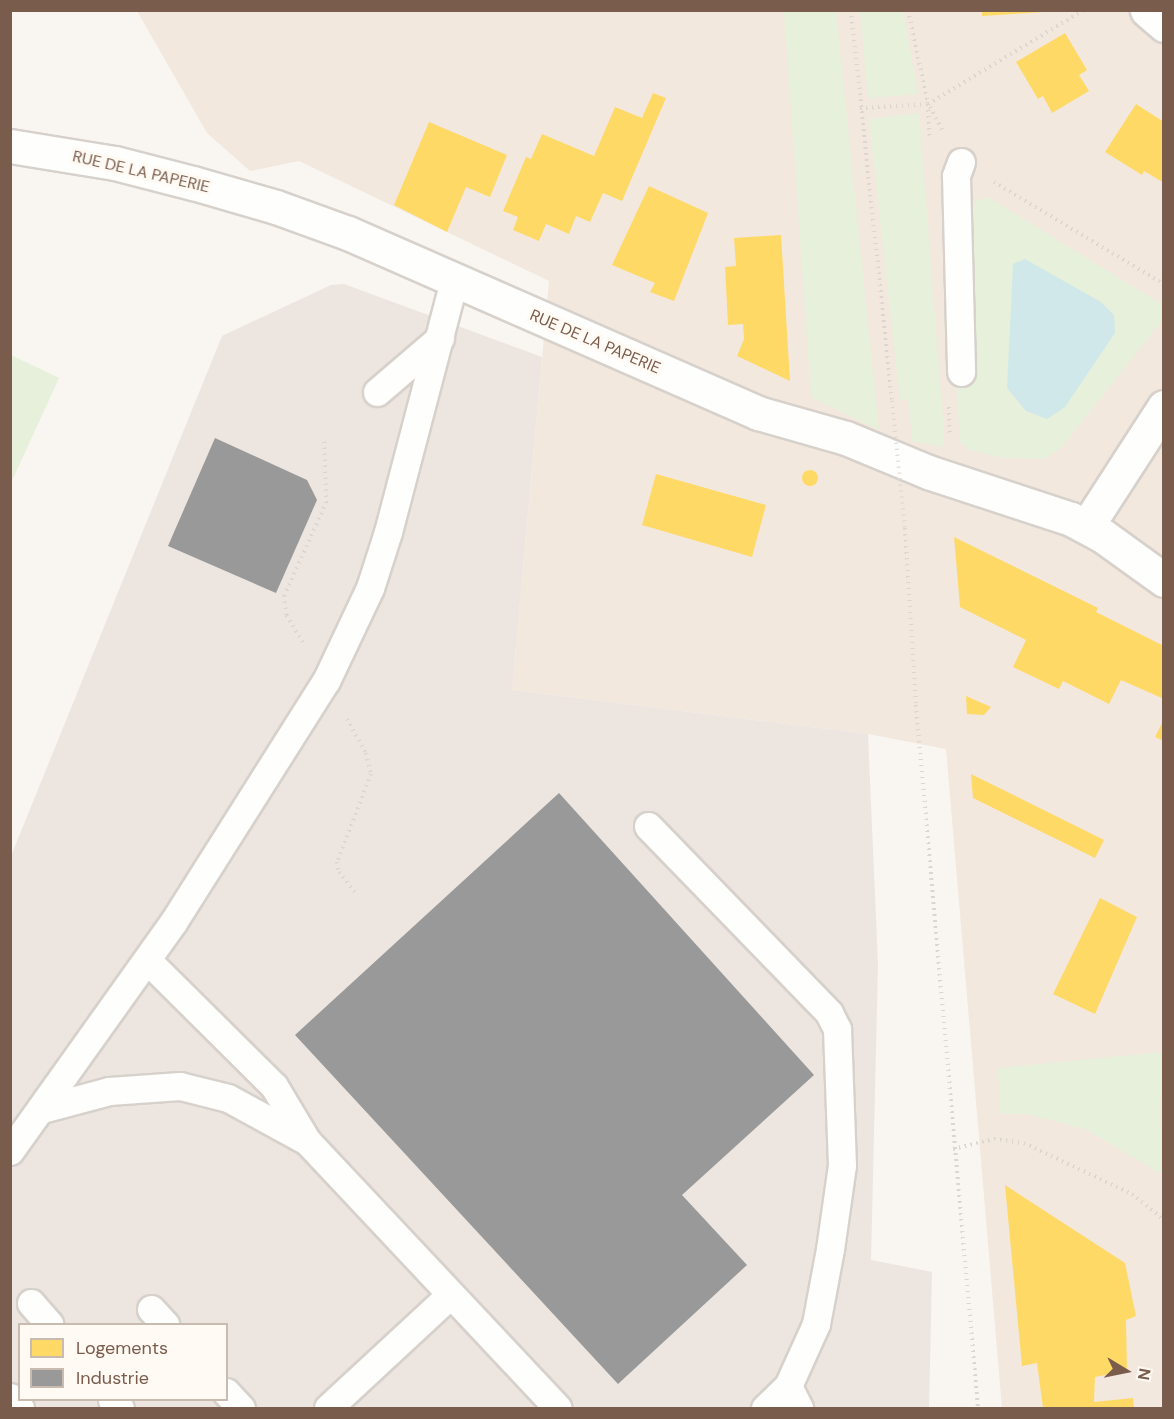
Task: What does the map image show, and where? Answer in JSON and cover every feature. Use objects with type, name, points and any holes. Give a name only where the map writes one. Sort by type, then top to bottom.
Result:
[{"type":"street","points":[[1147,10],[1164,25]]},
{"type":"street","name":"RUE DE LA PAPERIE","points":[[10,146],[114,163],[276,207],[348,233],[758,413],[846,438],[928,472],[1087,526],[1164,580]]},
{"type":"street","points":[[1087,526],[1164,406]]},
{"type":"lane","points":[[961,162],[956,176],[962,372]]},
{"type":"lane","points":[[14,1139],[42,1109],[147,960],[243,816],[326,681],[349,635],[388,532],[454,281]]},
{"type":"lane","points":[[377,392],[440,338]]},
{"type":"lane","points":[[648,826],[830,1012],[837,1029],[842,1165],[816,1324],[794,1397],[765,1408]]},
{"type":"lane","points":[[147,960],[177,994],[274,1086],[307,1141],[558,1408]]},
{"type":"lane","points":[[42,1109],[109,1091],[180,1086],[228,1098],[307,1141]]},
{"type":"lane","points":[[335,1406],[450,1295]]},
{"type":"lane","points":[[31,1303],[48,1323]]},
{"type":"lane","points":[[228,1394],[241,1408]]},
{"type":"lane","points":[[10,1397],[20,1408]]},
{"type":"path","points":[[851,10],[905,528],[953,1149],[978,1408]]},
{"type":"path","points":[[908,10],[928,104],[961,162],[1164,284]]},
{"type":"path","points":[[860,108],[928,104],[1084,10]]},
{"type":"path","points":[[953,1149],[994,1139],[1024,1143],[1132,1194],[1164,1220]]},
{"type":"shaded area","points":[[137,11],[1163,11],[1163,1408],[1002,1408],[946,749],[868,734],[512,690],[549,281],[299,161],[250,171],[207,133]]},
{"type":"shaded area","points":[[344,284],[542,357],[512,690],[868,734],[878,964],[871,1260],[932,1272],[929,1408],[11,1408],[11,856],[222,336],[331,285]]},
{"type":"green space","points":[[784,11],[836,11],[879,430],[811,397]]},
{"type":"green space","points":[[860,11],[903,11],[918,94],[868,98]]},
{"type":"green space","points":[[919,113],[943,419],[943,447],[912,441],[908,400],[900,400],[869,119]]},
{"type":"green space","points":[[988,197],[1163,305],[1162,321],[1061,448],[1044,459],[1003,458],[970,450],[960,442],[956,380],[973,380],[960,223],[964,205]]},
{"type":"green space","points":[[11,355],[59,378],[11,483]]},
{"type":"green space","points":[[1163,1052],[1159,1126],[1163,1131],[1163,1175],[1085,1129],[1027,1114],[1000,1114],[998,1068]]},
{"type":"water","points":[[1025,259],[1101,302],[1114,315],[1115,333],[1065,407],[1047,419],[1026,411],[1007,388],[1013,264]]},
{"type":"building: Logements","points":[[982,10],[1044,10],[1044,12],[982,16]]},
{"type":"building: Logements","points":[[1065,33],[1087,70],[1079,75],[1089,91],[1052,113],[1043,96],[1038,99],[1016,62]]},
{"type":"building: Logements","points":[[653,93],[666,98],[622,201],[603,193],[590,222],[576,216],[569,234],[546,224],[539,241],[513,230],[518,217],[503,211],[526,157],[531,159],[542,134],[594,156],[615,107],[642,118]]},
{"type":"building: Logements","points":[[1136,104],[1164,122],[1164,183],[1144,171],[1142,175],[1105,152]]},
{"type":"building: Logements","points":[[429,122],[507,155],[490,197],[466,187],[447,232],[394,205]]},
{"type":"building: Logements","points":[[649,186],[708,213],[674,301],[650,292],[655,283],[612,265]]},
{"type":"building: Logements","points":[[781,235],[790,381],[737,356],[744,339],[743,324],[728,325],[725,267],[736,266],[734,238]]},
{"type":"building: Logements","points":[[810,470],[816,472],[818,478],[816,484],[810,486],[804,484],[802,478],[804,472]]},
{"type":"building: Logements","points":[[656,474],[766,505],[752,557],[642,525]]},
{"type":"building: Logements","points":[[954,537],[1098,608],[1096,612],[1164,646],[1164,699],[1121,680],[1109,704],[1063,681],[1059,689],[1013,667],[1026,640],[960,607]]},
{"type":"building: Logements","points":[[966,696],[991,707],[984,715],[967,714]]},
{"type":"building: Logements","points":[[1164,719],[1164,741],[1155,737]]},
{"type":"building: Logements","points":[[971,774],[1104,840],[1095,858],[973,798]]},
{"type":"building: Logements","points":[[1100,898],[1137,917],[1095,1014],[1053,994]]},
{"type":"building: Logements","points":[[1005,1185],[1125,1263],[1136,1316],[1126,1320],[1127,1371],[1095,1377],[1094,1402],[1133,1398],[1134,1408],[1043,1408],[1037,1363],[1022,1366]]},
{"type":"building: Industrie","points":[[215,438],[307,480],[317,500],[276,593],[168,546]]},
{"type":"building: Industrie","points":[[559,793],[814,1075],[682,1195],[747,1265],[618,1384],[295,1035]]}]
